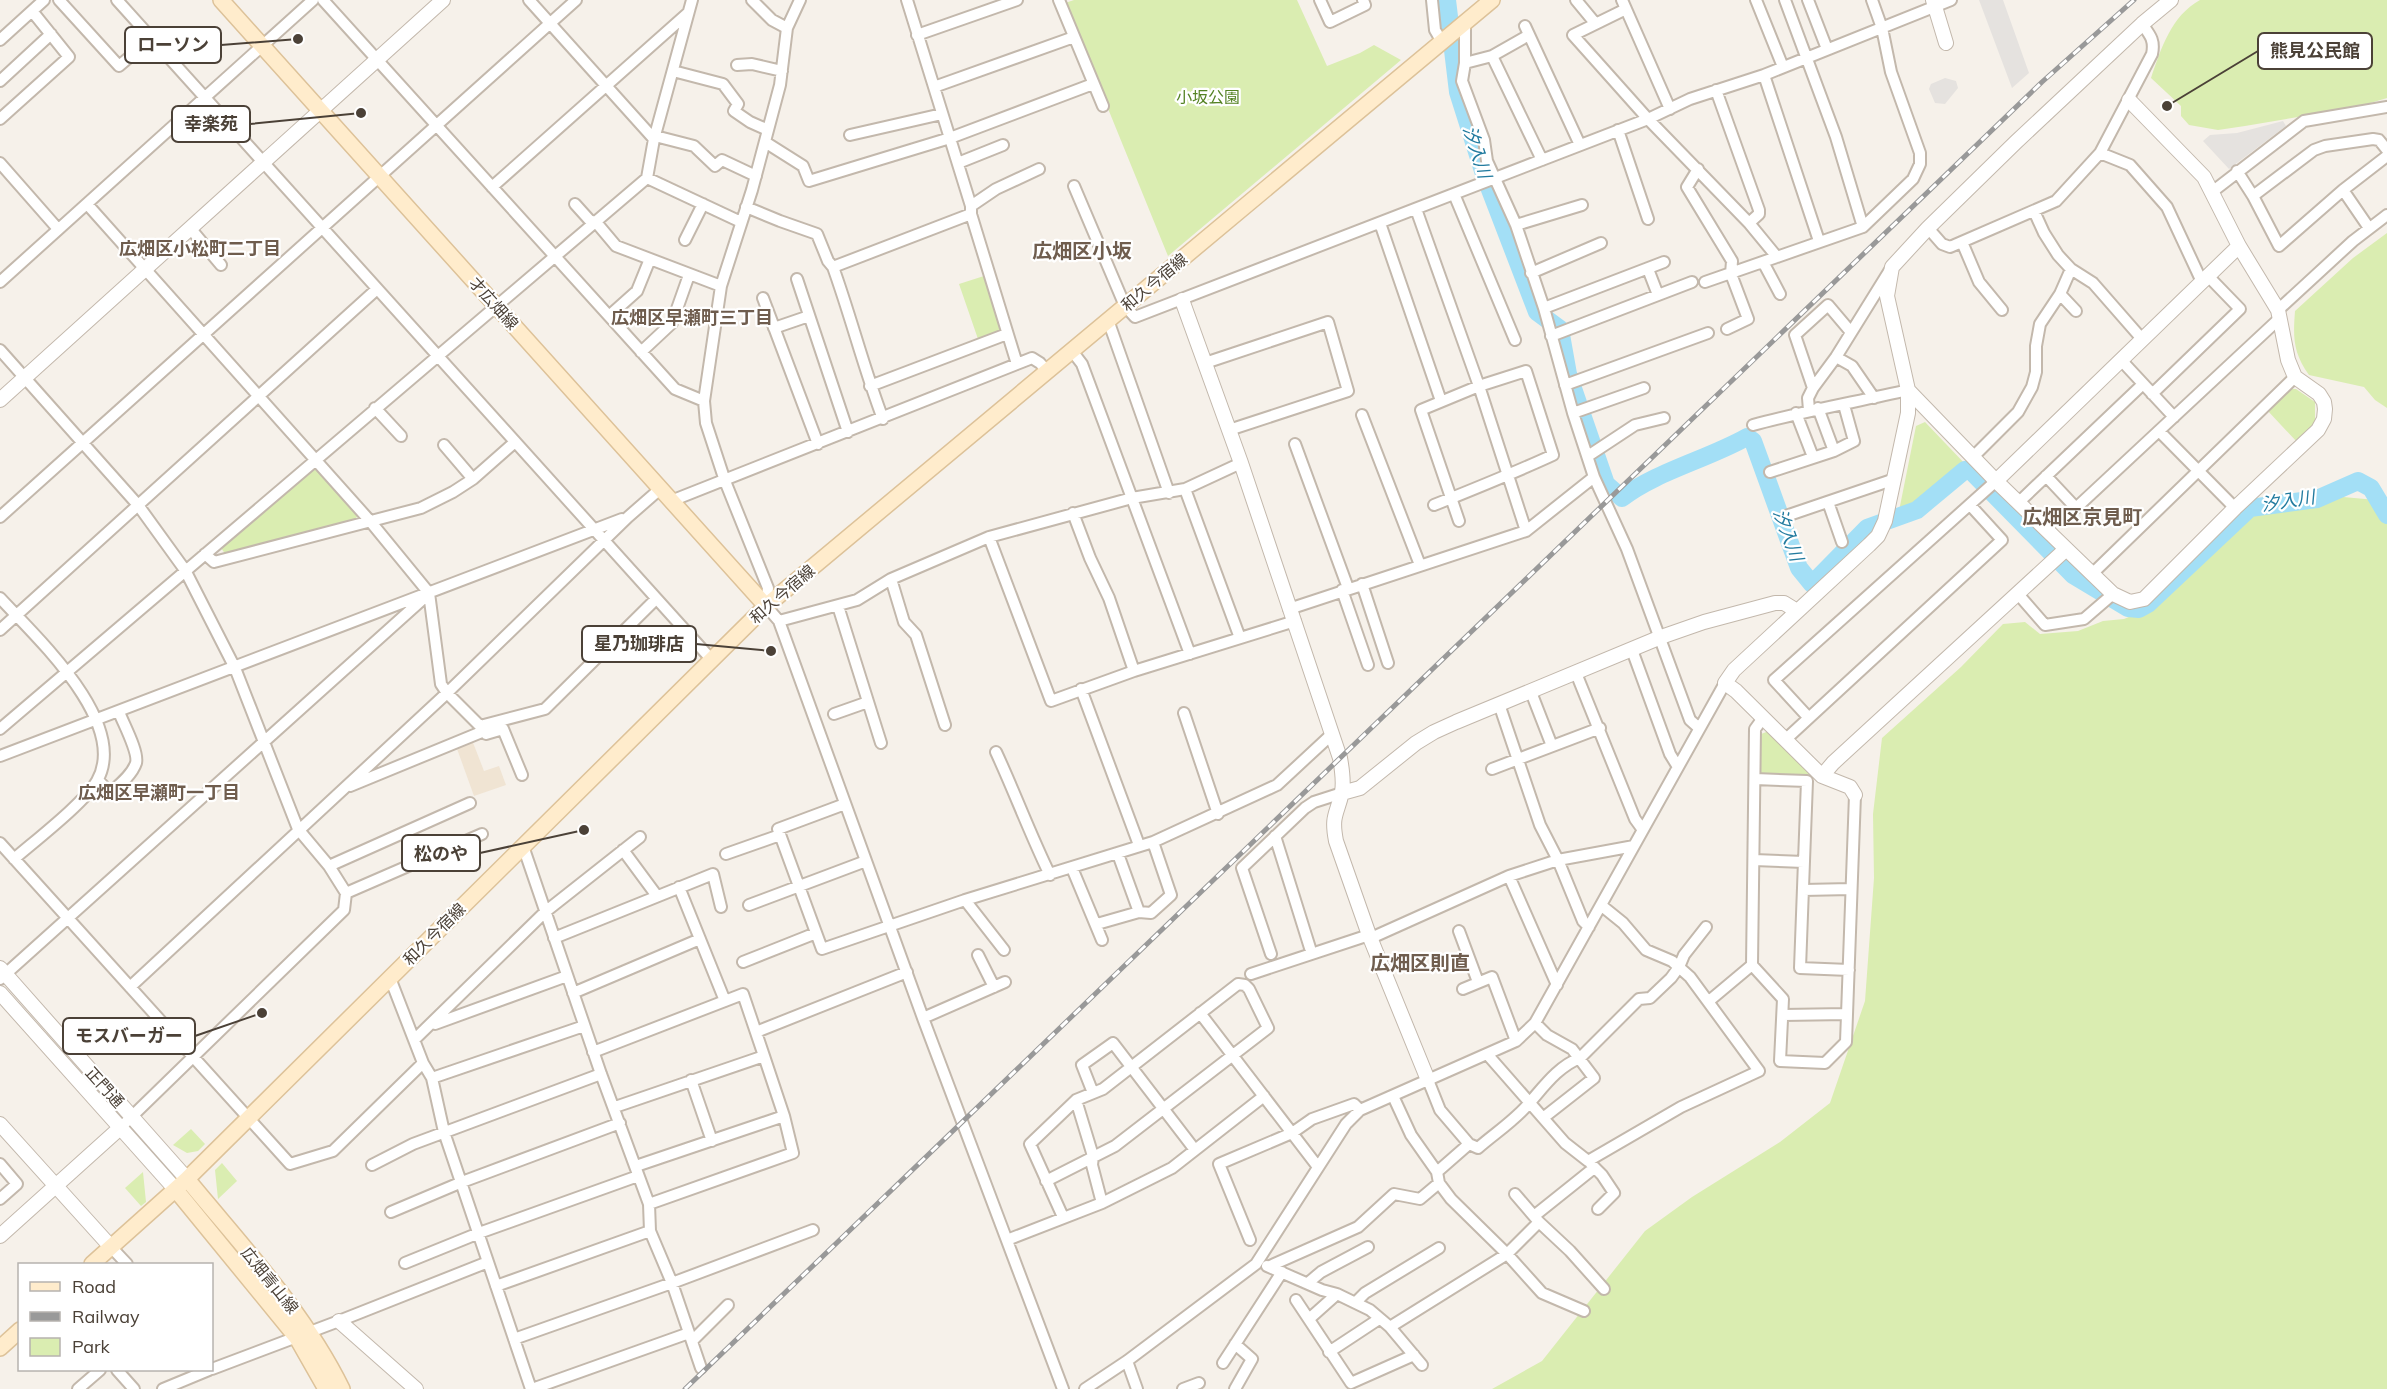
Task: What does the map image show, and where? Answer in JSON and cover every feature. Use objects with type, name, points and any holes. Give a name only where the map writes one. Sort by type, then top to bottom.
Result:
[{"type":"main road","name":"才広畑線","points":[[221,0],[766,606]]},
{"type":"main road","name":"和久今宿線","points":[[93,1263],[181,1184],[248,1119],[766,606],[1492,0]]},
{"type":"main road","name":"広畑青山線","points":[[181,1184],[276,1287],[304,1335],[342,1389]]},
{"type":"main road","points":[[0,1348],[18,1332]]},
{"type":"main road","name":"広畑青山線","points":[[304,1335],[326,1389]]},
{"type":"street","points":[[0,40],[45,0]]},
{"type":"street","points":[[59,0],[119,66],[152,38]]},
{"type":"street","points":[[117,0],[711,659]]},
{"type":"street","points":[[0,282],[313,0]]},
{"type":"street","points":[[323,0],[675,390],[704,401]]},
{"type":"street","points":[[0,399],[443,0]]},
{"type":"street","points":[[529,0],[655,138],[694,146],[715,166],[722,160],[756,176]]},
{"type":"street","points":[[0,517],[576,0]]},
{"type":"street","points":[[0,729],[647,178],[655,138],[692,0]]},
{"type":"street","points":[[752,0],[772,20],[788,28]]},
{"type":"street","points":[[800,0],[788,28],[782,71],[756,176],[721,286],[704,401],[706,423],[768,588],[766,606],[779,621],[923,1018],[1063,1389]]},
{"type":"street","points":[[907,0],[1017,364]]},
{"type":"street","points":[[917,35],[1017,0]]},
{"type":"street","points":[[1059,0],[1103,106]]},
{"type":"street","points":[[1320,0],[1330,22],[1365,5],[1363,0]]},
{"type":"street","points":[[1432,0],[1435,30],[1443,42]]},
{"type":"street","points":[[1576,0],[1594,23]]},
{"type":"street","points":[[1756,0],[1783,67]]},
{"type":"street","points":[[1785,0],[1836,137],[1863,227]]},
{"type":"street","points":[[1808,0],[1827,49]]},
{"type":"street","points":[[1705,282],[1863,227],[1913,179],[1920,164],[1920,153],[1891,72],[1882,28],[1872,0]]},
{"type":"street","points":[[1074,186],[1125,306],[1135,317],[1648,119],[1690,99],[1764,75],[1882,28],[1934,3],[1951,0]]},
{"type":"street","points":[[1834,451],[1808,398],[1892,267],[1928,228],[2142,24],[2171,0]]},
{"type":"street","points":[[1934,3],[1946,43]]},
{"type":"street","points":[[1670,109],[1624,5],[1573,35],[1777,257]]},
{"type":"street","points":[[0,120],[69,57],[32,11]]},
{"type":"street","points":[[492,188],[688,13]]},
{"type":"street","points":[[1928,228],[1942,244],[1950,247],[2056,201],[2100,153],[2152,54],[2154,44],[2152,37],[2142,24]]},
{"type":"street","points":[[1463,25],[1465,63],[1462,81],[1484,140],[1487,161],[1516,225],[1568,384],[1573,413],[1594,477],[1627,549],[1690,720],[1699,728]]},
{"type":"street","points":[[1465,63],[1492,56],[1527,31],[1580,145]]},
{"type":"street","points":[[0,81],[51,34]]},
{"type":"street","points":[[934,87],[1074,37]]},
{"type":"street","points":[[1492,56],[1542,160]]},
{"type":"street","points":[[737,65],[752,64],[782,71]]},
{"type":"street","points":[[673,71],[723,84],[738,104],[734,111],[768,130]]},
{"type":"street","points":[[1764,75],[1819,241]]},
{"type":"street","points":[[765,142],[803,166],[809,181],[950,138],[1093,84]]},
{"type":"street","points":[[1716,90],[1760,210],[1749,224]]},
{"type":"street","points":[[1908,390],[2065,550],[2113,594],[2130,602],[2144,599],[2235,508],[2318,430],[2324,419],[2325,410],[2319,394],[2295,377],[2288,360],[2279,314],[2239,246],[2204,177],[2128,100]]},
{"type":"street","points":[[2212,192],[2304,121],[2387,107]]},
{"type":"street","points":[[850,135],[942,114]]},
{"type":"street","points":[[1618,130],[1648,219]]},
{"type":"street","points":[[2253,196],[2313,150],[2373,139],[2379,140],[2387,150]]},
{"type":"street","points":[[958,163],[1003,145]]},
{"type":"street","points":[[2100,153],[2130,165],[2167,207],[2205,279],[2240,309],[2152,394]]},
{"type":"street","points":[[2237,171],[2279,246],[2343,190],[2387,156]]},
{"type":"street","points":[[0,163],[58,230]]},
{"type":"street","points":[[833,267],[971,210],[996,189],[1039,169]]},
{"type":"street","points":[[1698,170],[1687,187],[1732,261],[1731,274],[1748,319],[1727,328]]},
{"type":"street","points":[[647,178],[741,222]]},
{"type":"street","points":[[2343,190],[2369,228]]},
{"type":"street","points":[[1454,194],[1515,340]]},
{"type":"street","points":[[87,204],[370,521],[429,594],[441,684],[486,734],[504,729],[522,775]]},
{"type":"street","points":[[575,204],[616,246],[721,286]]},
{"type":"street","points":[[685,240],[703,204]]},
{"type":"street","points":[[1516,225],[1582,205]]},
{"type":"street","points":[[746,207],[817,234],[828,261],[833,267],[853,321],[870,386],[883,419]]},
{"type":"street","points":[[1416,209],[1479,386],[1526,531]]},
{"type":"street","points":[[2034,211],[2058,255],[2071,269],[2093,283],[2142,339]]},
{"type":"street","points":[[2046,476],[2076,508],[2174,417],[2369,228],[2387,215]]},
{"type":"street","points":[[1380,223],[1441,401]]},
{"type":"street","points":[[190,228],[221,265]]},
{"type":"street","points":[[1962,242],[1979,282],[2002,310]]},
{"type":"street","points":[[1531,273],[1601,243]]},
{"type":"street","points":[[1808,717],[1774,680],[1996,481],[2239,246]]},
{"type":"street","points":[[609,316],[637,291],[650,259]]},
{"type":"street","points":[[1544,308],[1664,262]]},
{"type":"street","points":[[1763,262],[1780,294]]},
{"type":"street","points":[[1085,1389],[1127,1361],[1256,1264],[1346,1124],[1360,1110],[1516,1041],[1535,1023],[1699,728],[1734,670],[1878,536],[1885,521],[1908,413],[1908,390],[1887,296],[1892,267]]},
{"type":"street","points":[[1648,268],[1658,295]]},
{"type":"street","points":[[1973,457],[2018,412],[2032,387],[2036,372],[2036,346],[2040,324],[2060,294],[2071,269]]},
{"type":"street","points":[[641,352],[672,323],[689,275]]},
{"type":"street","points":[[797,279],[848,432]]},
{"type":"street","points":[[1549,330],[1562,332],[1692,282]]},
{"type":"street","points":[[0,630],[377,289]]},
{"type":"street","points":[[2060,294],[2076,311]]},
{"type":"street","points":[[763,298],[818,444]]},
{"type":"street","points":[[1182,300],[1241,464],[1342,769],[1342,793],[1335,811],[1333,826],[1336,841],[1370,937],[1440,1110],[1469,1144],[1478,1148],[1531,1102],[1540,1087],[1580,1058],[1639,999],[1650,998],[1679,967],[1684,955],[1706,927]]},
{"type":"street","points":[[1813,388],[1795,335],[1828,305],[1850,331]]},
{"type":"street","points":[[774,328],[809,316]]},
{"type":"street","points":[[1108,320],[1169,493]]},
{"type":"street","points":[[1205,363],[1328,322],[1348,391],[1229,430]]},
{"type":"street","points":[[1568,384],[1708,333]]},
{"type":"street","points":[[870,386],[1007,334]]},
{"type":"street","points":[[0,350],[138,505],[185,570],[235,668],[298,830],[329,866],[346,893],[345,910],[132,1117],[0,1236]]},
{"type":"street","points":[[1072,351],[1082,364],[1190,654]]},
{"type":"street","points":[[1836,357],[1852,366],[1874,398]]},
{"type":"street","points":[[671,501],[883,419],[1032,358],[1047,371]]},
{"type":"street","points":[[2121,360],[2174,417]]},
{"type":"street","points":[[1434,504],[1451,498],[1508,476],[1553,455],[1526,371],[1479,386],[1421,410],[1451,498],[1459,521]]},
{"type":"street","points":[[2092,574],[2295,377]]},
{"type":"street","points":[[2018,503],[2143,384]]},
{"type":"street","points":[[1573,413],[1644,388]]},
{"type":"street","points":[[1753,424],[1908,390]]},
{"type":"street","points":[[1770,472],[1834,451],[1854,441],[1844,405]]},
{"type":"street","points":[[375,408],[401,436]]},
{"type":"street","points":[[1796,413],[1813,457]]},
{"type":"street","points":[[1362,415],[1420,566]]},
{"type":"street","points":[[1588,456],[1635,424],[1664,417]]},
{"type":"street","points":[[2159,431],[2235,508]]},
{"type":"street","points":[[205,554],[214,562],[421,508],[473,479],[515,442]]},
{"type":"street","points":[[1294,444],[1345,589],[1368,665]]},
{"type":"street","points":[[444,445],[473,479]]},
{"type":"street","points":[[779,621],[857,600],[891,579],[989,537],[1132,498],[1185,489],[1241,464]]},
{"type":"street","points":[[989,537],[1050,701],[1134,671],[1240,638],[1345,589],[1526,531],[1594,477]]},
{"type":"street","points":[[1786,516],[1892,480]]},
{"type":"street","points":[[130,987],[447,693],[628,517],[660,489]]},
{"type":"street","points":[[1185,489],[1240,638]]},
{"type":"street","points":[[1828,502],[1842,542]]},
{"type":"street","points":[[1785,740],[2002,540],[1970,505]]},
{"type":"street","points":[[1073,513],[1089,558],[1109,598],[1134,671]]},
{"type":"street","points":[[0,756],[628,517]]},
{"type":"street","points":[[1822,776],[1833,763],[2065,550]]},
{"type":"street","points":[[891,579],[904,622],[916,635],[945,725]]},
{"type":"street","points":[[1362,584],[1388,663]]},
{"type":"street","points":[[2,974],[68,918],[429,594]]},
{"type":"street","points":[[2018,594],[2045,625],[2084,619],[2113,594]]},
{"type":"street","points":[[0,598],[67,672],[98,720],[106,749],[98,780],[84,796],[14,859]]},
{"type":"street","points":[[342,789],[482,728],[545,709],[656,598]]},
{"type":"street","points":[[1271,954],[1242,868],[1314,802],[1360,788],[1434,732],[1661,638],[1704,622],[1775,603],[1784,603],[1797,611]]},
{"type":"street","points":[[838,606],[881,742]]},
{"type":"street","points":[[1632,650],[1670,754],[1678,767]]},
{"type":"street","points":[[1576,673],[1635,819],[1643,830]]},
{"type":"street","points":[[1725,683],[1763,718],[1822,776],[1850,787],[1855,795],[1846,1042],[1825,1063],[1780,1061],[1783,999],[1752,965],[1755,729],[1763,718]]},
{"type":"street","points":[[1081,689],[1139,845]]},
{"type":"street","points":[[1531,692],[1552,746]]},
{"type":"street","points":[[834,714],[868,702]]},
{"type":"street","points":[[1499,704],[1540,825],[1558,860],[1582,921],[1589,927]]},
{"type":"street","points":[[98,780],[110,793],[129,775],[136,763],[136,755],[119,712]]},
{"type":"street","points":[[1184,713],[1218,814]]},
{"type":"street","points":[[1492,769],[1600,728]]},
{"type":"street","points":[[845,804],[778,829],[822,949],[965,900],[1153,842],[1277,785],[1331,735]]},
{"type":"street","points":[[996,752],[1050,875]]},
{"type":"street","points":[[1755,779],[1807,781],[1800,968],[1849,970]]},
{"type":"street","points":[[329,866],[470,803]]},
{"type":"street","points":[[346,893],[482,834]]},
{"type":"street","points":[[726,854],[780,836]]},
{"type":"street","points":[[1275,836],[1310,948]]},
{"type":"street","points":[[414,1040],[545,912],[640,837]]},
{"type":"street","points":[[1096,924],[1139,912],[1151,912],[1171,895],[1153,842]]},
{"type":"street","points":[[0,843],[290,1164],[333,1151],[423,1063]]},
{"type":"street","points":[[523,846],[593,1052],[650,1204],[650,1231],[672,1283],[701,1368]]},
{"type":"street","points":[[1251,974],[1370,937],[1509,876],[1558,860],[1634,846]]},
{"type":"street","points":[[623,850],[657,896]]},
{"type":"street","points":[[1118,854],[1139,912]]},
{"type":"street","points":[[1754,860],[1804,862]]},
{"type":"street","points":[[749,905],[866,861]]},
{"type":"street","points":[[1072,868],[1102,940]]},
{"type":"street","points":[[554,938],[713,874],[722,907]]},
{"type":"street","points":[[1509,876],[1557,985]]},
{"type":"street","points":[[679,887],[725,1000]]},
{"type":"street","points":[[1803,890],[1851,888]]},
{"type":"street","points":[[965,900],[1004,950]]},
{"type":"street","points":[[1390,1327],[1507,1254],[1537,1219],[1591,1164],[1681,1107],[1759,1071],[1709,1000],[1679,967],[1646,950],[1623,923],[1602,906]]},
{"type":"street","points":[[1459,931],[1478,982]]},
{"type":"street","points":[[743,962],[816,933]]},
{"type":"street","points":[[573,993],[700,939]]},
{"type":"street","points":[[978,955],[994,987]]},
{"type":"street","points":[[1709,1000],[1752,965]]},
{"type":"street","points":[[756,1032],[907,972]]},
{"type":"street","name":"正門通","points":[[2,974],[132,1117],[181,1184]]},
{"type":"street","points":[[429,1026],[567,976]]},
{"type":"street","points":[[1463,988],[1492,976],[1516,1041]]},
{"type":"street","points":[[390,978],[423,1063],[432,1078],[444,1132],[532,1389],[691,1337],[728,1305]]},
{"type":"street","points":[[923,1018],[1005,982]]},
{"type":"street","points":[[1046,1181],[1114,1146],[1268,1028],[1249,989],[1245,985],[1238,984],[1103,1089],[1076,1100],[1030,1144],[1046,1181],[1063,1217]]},
{"type":"street","name":"正門通","points":[[0,993],[120,1128],[181,1184]]},
{"type":"street","points":[[593,1052],[743,994],[784,1116],[793,1153],[650,1204]]},
{"type":"street","points":[[1200,1012],[1318,1167]]},
{"type":"street","points":[[1783,1015],[1847,1014]]},
{"type":"street","points":[[1535,1023],[1547,1035],[1572,1049],[1594,1078],[1543,1118]]},
{"type":"street","points":[[432,1078],[584,1026]]},
{"type":"street","points":[[1093,1093],[1082,1065],[1113,1043],[1195,1150]]},
{"type":"street","points":[[1487,1054],[1501,1073],[1531,1102],[1565,1143],[1602,1175],[1614,1193],[1598,1209]]},
{"type":"street","points":[[615,1107],[764,1056]]},
{"type":"street","points":[[372,1165],[413,1144],[601,1074]]},
{"type":"street","points":[[691,1080],[712,1141]]},
{"type":"street","points":[[1007,1240],[1102,1203],[1172,1168],[1264,1096]]},
{"type":"street","points":[[1393,1096],[1411,1135],[1438,1178],[1482,1231],[1507,1254],[1542,1293],[1584,1311]]},
{"type":"street","points":[[1076,1100],[1094,1156],[1092,1165],[1102,1203]]},
{"type":"street","points":[[1250,1240],[1219,1164],[1292,1133],[1312,1119],[1354,1104],[1360,1110]]},
{"type":"street","points":[[405,1263],[712,1141],[784,1116]]},
{"type":"street","points":[[391,1212],[462,1182],[620,1123]]},
{"type":"street","points":[[0,1124],[126,1263]]},
{"type":"street","points":[[1270,1266],[1347,1234],[1394,1194],[1402,1194],[1418,1200],[1469,1144]]},
{"type":"street","points":[[0,1164],[17,1184],[0,1199]]},
{"type":"street","points":[[1515,1194],[1604,1289]]},
{"type":"street","points":[[514,1339],[813,1230]]},
{"type":"street","points":[[496,1286],[650,1231]]},
{"type":"street","points":[[1347,1234],[1357,1253]]},
{"type":"street","points":[[1308,1283],[1321,1272],[1368,1247]]},
{"type":"street","points":[[1356,1302],[1365,1293],[1439,1248]]},
{"type":"street","points":[[213,1368],[339,1322],[488,1262]]},
{"type":"street","points":[[1256,1264],[1270,1266],[1356,1302],[1390,1327],[1422,1365]]},
{"type":"street","points":[[1223,1363],[1282,1272]]},
{"type":"street","points":[[1309,1320],[1336,1294]]},
{"type":"street","points":[[1296,1300],[1351,1383],[1414,1355]]},
{"type":"street","points":[[1329,1352],[1379,1319]]},
{"type":"street","points":[[339,1322],[416,1389]]},
{"type":"street","points":[[1235,1389],[1252,1359],[1236,1344]]},
{"type":"street","points":[[1127,1361],[1137,1389]]},
{"type":"street","points":[[78,1389],[99,1371]]},
{"type":"street","points":[[118,1371],[134,1389]]},
{"type":"street","points":[[163,1389],[205,1371]]},
{"type":"street","points":[[1183,1389],[1199,1383]]},
{"type":"shaded area","points":[[1979,0],[2003,0],[2029,73],[2012,88]]},
{"type":"shaded area","points":[[1945,78],[1956,81],[1958,88],[1945,104],[1935,103],[1929,89],[1931,84]]},
{"type":"shaded area","points":[[2283,121],[2286,126],[2229,169],[2203,141],[2210,135],[2237,133]]},
{"type":"shaded area","points":[[472,740],[484,771],[499,766],[506,785],[474,796],[456,746]]},
{"type":"green space","name":"小坂公園","points":[[1074,0],[1297,0],[1327,66],[1374,45],[1401,60],[1168,256],[1065,3]]},
{"type":"green space","points":[[2200,0],[2387,0],[2387,98],[2357,107],[2218,130],[2189,125],[2181,116],[2181,106],[2151,78],[2163,45],[2174,24]]},
{"type":"green space","points":[[2387,233],[2387,408],[2375,400],[2364,387],[2309,375],[2297,352],[2294,329],[2295,311],[2353,258]]},
{"type":"green space","points":[[984,276],[1002,331],[978,339],[959,284]]},
{"type":"green space","points":[[2289,389],[2296,389],[2315,402],[2315,426],[2297,442],[2267,410]]},
{"type":"green space","points":[[1925,422],[1968,467],[1917,508],[1898,516],[1916,426]]},
{"type":"green space","points":[[313,469],[317,469],[358,515],[355,520],[226,555],[221,548]]},
{"type":"green space","points":[[2343,497],[2387,501],[2387,1389],[1492,1389],[1542,1361],[1645,1231],[1692,1197],[1780,1142],[1830,1103],[1865,1001],[1874,878],[1873,814],[1882,738],[1961,667],[2003,624],[2025,622],[2040,634],[2078,631],[2103,621],[2124,619],[2153,607],[2178,587],[2230,532],[2258,513]]},
{"type":"green space","points":[[1769,731],[1812,774],[1811,778],[1764,777],[1759,771],[1761,734]]},
{"type":"green space","points":[[191,1129],[205,1144],[198,1151],[187,1153],[173,1145]]},
{"type":"green space","points":[[222,1163],[237,1181],[218,1199],[215,1170]]},
{"type":"green space","points":[[143,1172],[146,1202],[141,1206],[125,1188]]},
{"type":"waterway","name":"汐入川","points":[[1447,0],[1458,92],[1484,174],[1537,312],[1560,329],[1568,374],[1606,484],[1622,498],[1666,473],[1747,437],[1753,441],[1799,568],[1812,584],[1867,528],[1917,510],[1969,469],[2073,575],[2128,608],[2139,609],[2148,604],[2250,508],[2317,499],[2358,481],[2371,488],[2387,515]]},
{"type":"railway","points":[[685,1389],[2042,82],[2134,0]]},
{"type":"place","name":"ローソン","points":[[298,39]]},
{"type":"place","name":"熊見公民館","points":[[2167,106]]},
{"type":"place","name":"幸楽苑","points":[[361,113]]},
{"type":"place","name":"星乃珈琲店","points":[[771,651]]},
{"type":"place","name":"松のや","points":[[584,830]]},
{"type":"place","name":"モスバーガー","points":[[262,1013]]},
{"type":"district","name":"広畑区小松町二丁目","points":[[200,249]]},
{"type":"district","name":"広畑区小坂","points":[[1082,251]]},
{"type":"district","name":"広畑区早瀬町三丁目","points":[[692,318]]},
{"type":"district","name":"広畑区京見町","points":[[2082,517]]},
{"type":"district","name":"広畑区早瀬町一丁目","points":[[159,793]]},
{"type":"district","name":"広畑区則直","points":[[1420,963]]}]
